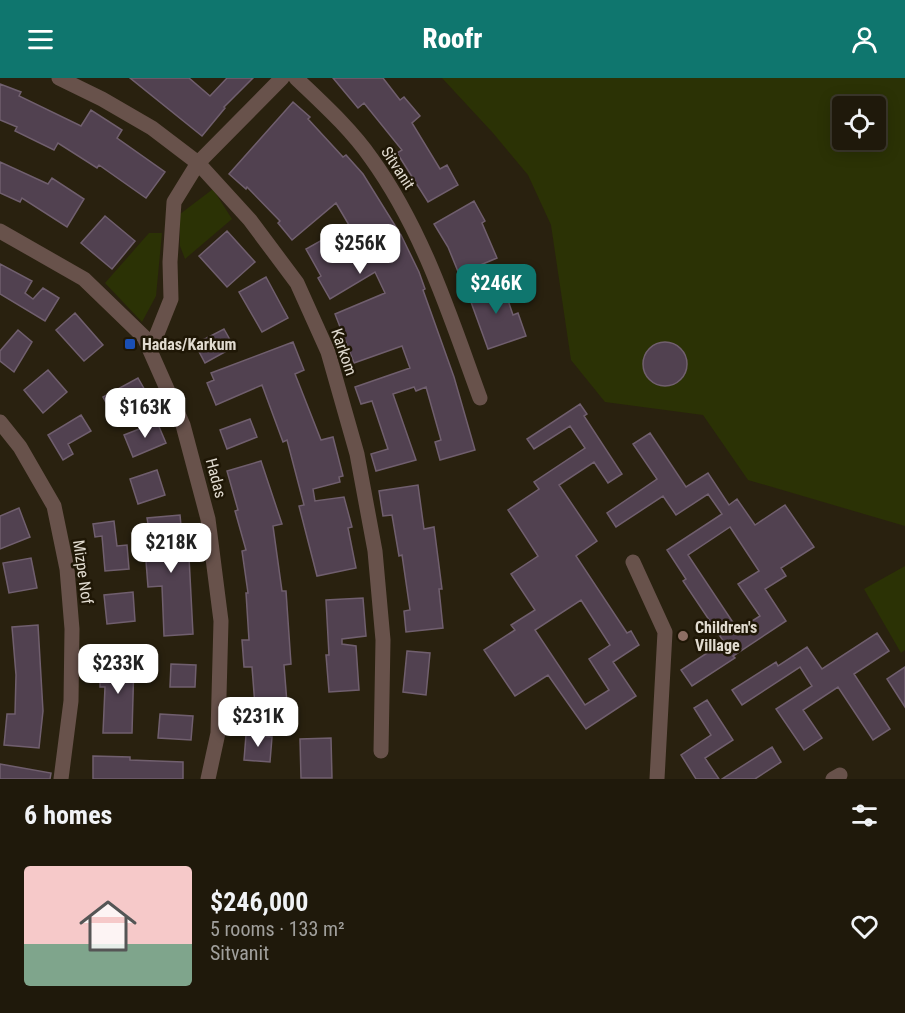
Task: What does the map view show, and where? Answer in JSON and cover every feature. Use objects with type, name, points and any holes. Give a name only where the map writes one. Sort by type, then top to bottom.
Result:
[{"type":"street","name":"Karkom","points":[[59,78],[102,99],[152,128],[198,163],[250,220],[297,283],[327,352],[357,454],[375,551],[383,640],[381,751]]},
{"type":"street","points":[[151,349],[171,299],[170,262],[174,202],[198,163],[282,78]]},
{"type":"street","name":"Sitvanit","points":[[296,78],[331,111],[371,157],[410,220],[437,282],[480,398]]},
{"type":"street","name":"Hadas","points":[[0,231],[84,279],[144,337],[183,425],[208,519],[221,621],[218,734],[208,779]]},
{"type":"street","name":"Mizpe Nof","points":[[0,422],[20,447],[54,507],[67,570],[72,629],[71,701],[61,779]]},
{"type":"street","points":[[633,562],[665,632],[657,779]]},
{"type":"green space","points":[[442,78],[905,78],[905,526],[748,480],[703,415],[605,402],[571,360],[551,225],[528,175]]},
{"type":"green space","points":[[213,189],[232,219],[185,259],[180,246],[180,214]]},
{"type":"green space","points":[[149,233],[162,233],[156,296],[142,322],[105,283]]},
{"type":"green space","points":[[905,566],[905,650],[901,653],[864,589]]},
{"type":"building","points":[[130,78],[189,78],[210,96],[227,78],[253,78],[224,107],[202,136]]},
{"type":"building","points":[[333,78],[383,78],[400,100],[404,97],[420,116],[412,123],[440,169],[447,165],[458,185],[428,202],[397,153],[402,150],[364,103],[358,108]]},
{"type":"building","points":[[0,84],[21,92],[19,96],[81,126],[91,110],[122,130],[117,138],[165,172],[146,198],[99,165],[97,168],[58,143],[54,150],[15,131],[17,127],[0,120]]},
{"type":"building","points":[[293,102],[310,117],[308,119],[343,157],[346,155],[363,174],[401,235],[425,289],[423,290],[454,377],[475,450],[440,460],[435,442],[441,440],[426,387],[416,391],[414,387],[393,394],[416,460],[376,471],[371,454],[388,449],[372,401],[361,404],[355,387],[410,368],[402,346],[354,363],[335,314],[385,293],[375,272],[330,299],[318,278],[321,276],[306,249],[349,225],[336,203],[292,240],[278,223],[280,221],[247,187],[246,189],[229,174]]},
{"type":"building","points":[[0,162],[48,184],[52,178],[84,199],[67,227],[22,198],[20,202],[0,193]]},
{"type":"building","points":[[474,201],[485,221],[482,223],[497,258],[459,274],[448,247],[434,224]]},
{"type":"building","points":[[105,216],[135,241],[112,269],[81,243]]},
{"type":"building","points":[[227,231],[255,262],[227,287],[199,256]]},
{"type":"building","points":[[0,264],[32,281],[25,293],[33,299],[43,288],[59,298],[45,321],[0,294]]},
{"type":"building","points":[[266,277],[288,318],[262,332],[239,292]]},
{"type":"building","points":[[501,280],[513,315],[518,313],[526,336],[488,349],[467,291]]},
{"type":"building","points":[[75,313],[103,345],[84,361],[56,330]]},
{"type":"building","points":[[224,329],[234,347],[205,363],[195,344]]},
{"type":"building","points":[[18,330],[32,342],[14,372],[0,361],[0,351]]},
{"type":"building","points":[[293,342],[304,370],[295,374],[321,440],[333,437],[343,476],[339,477],[340,482],[313,489],[315,501],[344,497],[352,527],[348,528],[356,568],[317,576],[299,506],[304,505],[287,440],[283,442],[262,385],[216,405],[207,383],[214,380],[211,373]]},
{"type":"building","points":[[665,342],[674,343],[681,348],[686,355],[686,373],[681,380],[674,385],[665,386],[656,385],[649,380],[644,373],[643,364],[644,355],[649,348],[656,343]]},
{"type":"building","points":[[48,370],[67,392],[43,413],[24,390]]},
{"type":"building","points":[[138,378],[150,399],[115,419],[103,397]]},
{"type":"building","points":[[580,404],[587,414],[584,416],[622,474],[608,483],[594,462],[559,485],[597,541],[576,556],[627,633],[631,631],[639,645],[613,662],[636,696],[586,729],[548,675],[515,696],[484,650],[515,630],[511,625],[535,610],[511,574],[538,556],[508,510],[539,489],[534,482],[585,448],[570,426],[534,449],[527,439]],"holes":[[[581,600],[610,645],[589,659],[609,690],[585,705],[535,630]]]},
{"type":"building","points":[[81,415],[91,431],[68,444],[73,454],[63,460],[48,435]]},
{"type":"building","points":[[250,419],[257,437],[227,449],[220,430]]},
{"type":"building","points":[[157,422],[166,443],[133,457],[124,435]]},
{"type":"building","points":[[650,433],[686,487],[708,473],[729,505],[737,499],[755,525],[785,505],[814,547],[781,568],[786,576],[765,589],[786,621],[692,686],[681,670],[724,642],[683,581],[686,579],[667,550],[722,514],[708,494],[676,515],[663,496],[616,527],[607,513],[657,479],[633,444]],"holes":[[[730,527],[759,571],[738,584],[760,616],[738,630],[688,555]]]},
{"type":"building","points":[[261,461],[282,524],[273,526],[282,591],[286,591],[291,664],[284,665],[287,703],[255,706],[252,667],[244,667],[242,640],[249,640],[246,593],[248,593],[242,551],[246,550],[227,471]]},
{"type":"building","points":[[157,470],[165,495],[138,504],[130,479]]},
{"type":"building","points":[[418,485],[424,529],[434,527],[442,589],[439,589],[443,628],[406,632],[404,611],[410,610],[402,555],[399,556],[392,515],[383,516],[379,491]]},
{"type":"building","points":[[19,508],[30,537],[0,549],[0,516]]},
{"type":"building","points":[[180,515],[184,558],[189,557],[193,634],[164,636],[162,586],[148,587],[146,561],[151,561],[149,541],[151,541],[147,518]]},
{"type":"building","points":[[114,521],[117,546],[127,545],[129,569],[105,571],[102,536],[95,537],[93,524]]},
{"type":"building","points":[[31,558],[37,588],[9,593],[3,563]]},
{"type":"building","points":[[133,592],[135,621],[107,624],[104,595]]},
{"type":"building","points":[[363,598],[366,636],[342,639],[342,644],[356,646],[359,690],[329,692],[326,600]]},
{"type":"building","points":[[38,625],[43,711],[39,748],[4,745],[7,714],[15,714],[16,675],[12,627]]},
{"type":"building","points":[[877,633],[889,651],[854,674],[890,729],[873,740],[838,687],[803,710],[822,738],[804,750],[776,709],[812,686],[800,667],[742,705],[732,690],[776,662],[778,666],[807,647],[822,669]]},
{"type":"building","points":[[407,651],[430,653],[426,695],[403,692]]},
{"type":"building","points":[[100,659],[134,660],[132,733],[103,733],[105,687],[100,687]]},
{"type":"building","points":[[171,664],[196,665],[195,687],[170,687]]},
{"type":"building","points":[[905,667],[905,707],[887,679]]},
{"type":"building","points":[[707,700],[733,740],[705,758],[719,779],[696,779],[681,755],[711,735],[694,708]]},
{"type":"building","points":[[160,714],[193,716],[191,740],[158,738]]},
{"type":"building","points":[[246,735],[272,737],[270,762],[244,760]]},
{"type":"building","points":[[331,738],[332,778],[301,778],[300,739]]},
{"type":"building","points":[[772,747],[781,762],[755,779],[722,779]]},
{"type":"building","points":[[93,756],[183,762],[183,779],[93,779]]},
{"type":"building","points":[[0,764],[51,773],[50,779],[0,779]]},
{"type":"place","name":"Hadas/Karkum","points":[[130,344]]},
{"type":"place","name":"Children's Village","points":[[683,636]]}]
